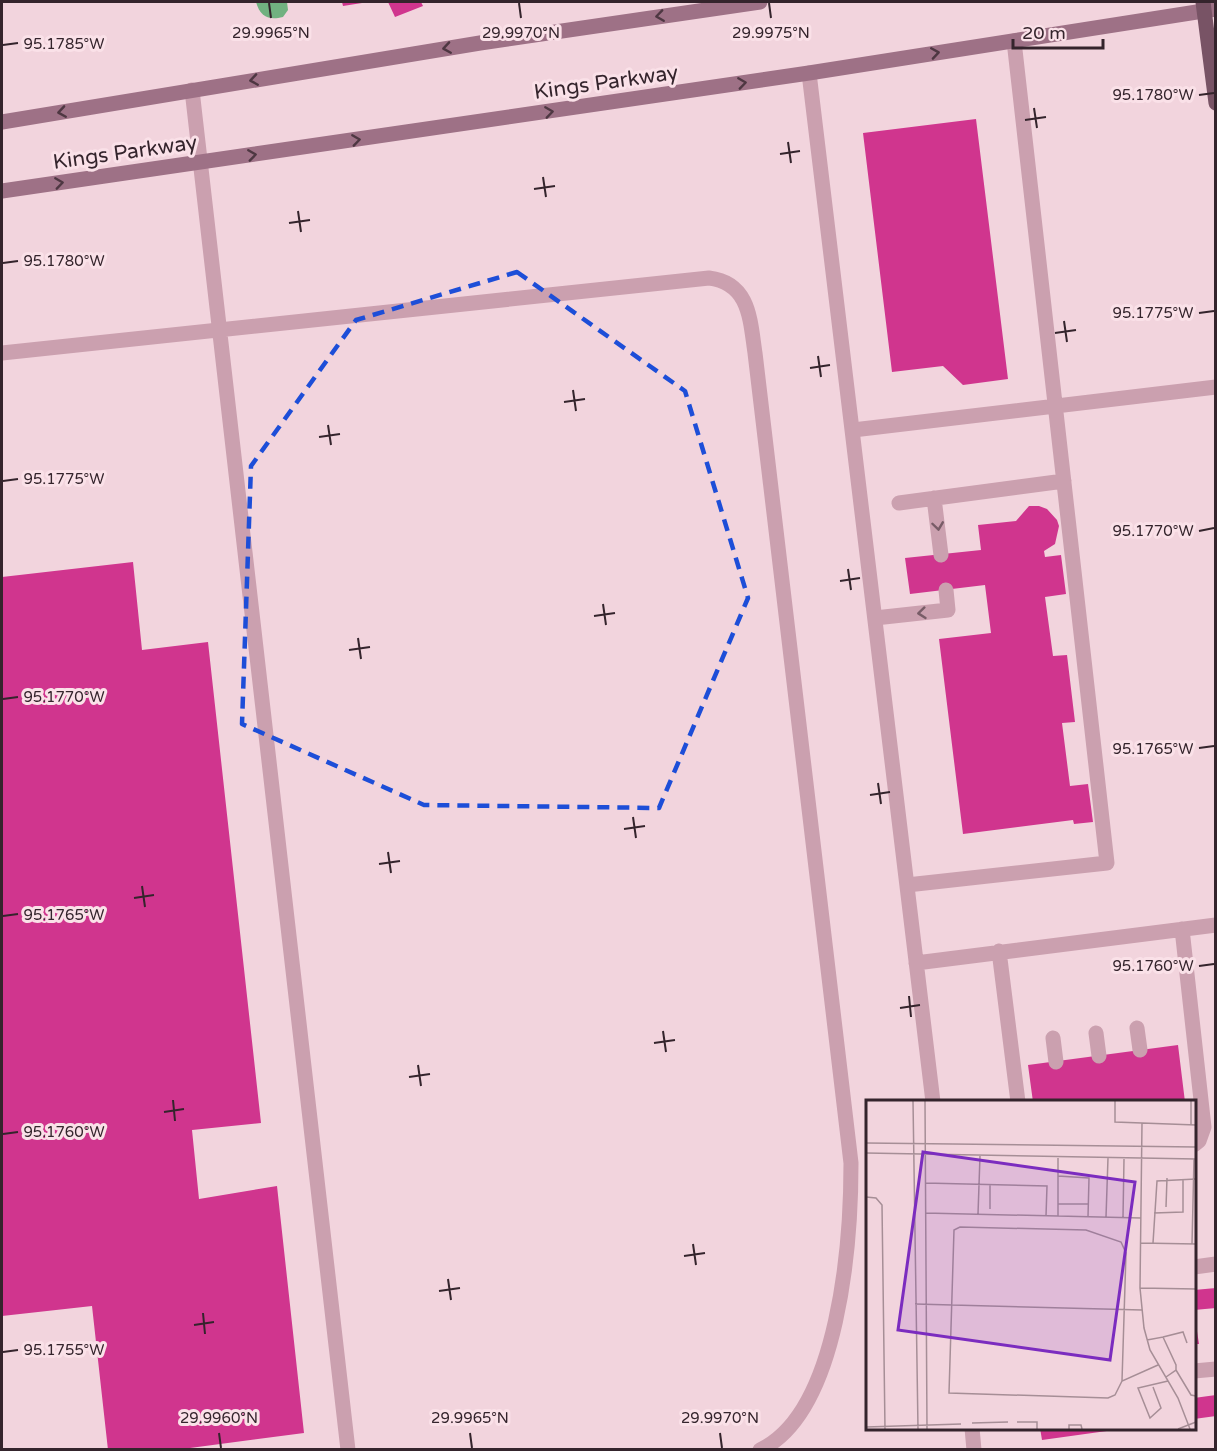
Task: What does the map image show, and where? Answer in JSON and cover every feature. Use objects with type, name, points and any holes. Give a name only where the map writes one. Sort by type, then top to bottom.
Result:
[{"type":"main road","points":[[1208,7],[1215,103]]},
{"type":"street","points":[[2,122],[468,45],[760,2]]},
{"type":"street","name":"Kings Parkway","points":[[2,191],[809,73],[1014,41],[1208,7]]},
{"type":"lane","points":[[907,885],[1107,863],[1014,41]]},
{"type":"lane","points":[[809,73],[933,1100]]},
{"type":"lane","points":[[192,90],[348,1449]]},
{"type":"lane","points":[[2,352],[709,278],[724,280],[743,298],[750,321],[756,364],[851,1163],[849,1245],[843,1289],[831,1338],[800,1412],[786,1430],[770,1444],[760,1449]]},
{"type":"lane","points":[[853,430],[1215,387]]},
{"type":"lane","points":[[899,503],[1064,481]]},
{"type":"lane","points":[[934,498],[942,555]]},
{"type":"lane","points":[[875,618],[948,610],[946,590]]},
{"type":"lane","points":[[916,963],[1215,925]]},
{"type":"lane","points":[[1182,929],[1204,1127],[1199,1141],[1196,1143]]},
{"type":"lane","points":[[999,951],[1018,1100]]},
{"type":"lane","points":[[1137,1028],[1140,1050]]},
{"type":"lane","points":[[1096,1033],[1099,1056]]},
{"type":"lane","points":[[1053,1038],[1056,1062]]},
{"type":"lane","points":[[1196,1266],[1215,1264]]},
{"type":"lane","points":[[1196,1371],[1215,1369]]},
{"type":"lane","points":[[972,1430],[974,1449]]},
{"type":"highlighted area","points":[[517,272],[685,391],[748,598],[659,808],[424,805],[242,724],[251,466],[356,320]]},
{"type":"shaded area","points":[[256,2],[287,2],[288,10],[283,17],[269,18],[262,14]]},
{"type":"building","points":[[342,2],[361,2],[362,3],[343,6]]},
{"type":"building","points":[[388,2],[421,2],[423,6],[395,17]]},
{"type":"building","points":[[976,119],[1008,379],[963,385],[943,366],[892,372],[863,133]]},
{"type":"building","points":[[1029,506],[1047,509],[1057,520],[1059,526],[1055,544],[1044,551],[1045,557],[1061,555],[1066,594],[1045,597],[1053,656],[1067,655],[1075,722],[1062,723],[1070,786],[1088,784],[1093,822],[1074,824],[1073,820],[963,834],[939,639],[991,633],[985,585],[910,594],[905,558],[981,550],[978,525],[1016,521]]},
{"type":"building","points":[[133,562],[142,650],[208,642],[261,1123],[192,1130],[199,1199],[277,1186],[304,1433],[175,1450],[108,1450],[92,1306],[2,1316],[2,577]]},
{"type":"building","points":[[1178,1045],[1185,1100],[1033,1100],[1028,1065]]},
{"type":"building","points":[[1216,1288],[1216,1308],[1196,1310],[1196,1290]]},
{"type":"building","points":[[1196,1325],[1199,1344],[1196,1344]]},
{"type":"building","points":[[1216,1395],[1216,1416],[1196,1419],[1196,1398]]},
{"type":"building","points":[[1040,1430],[1114,1430],[1042,1440]]}]
